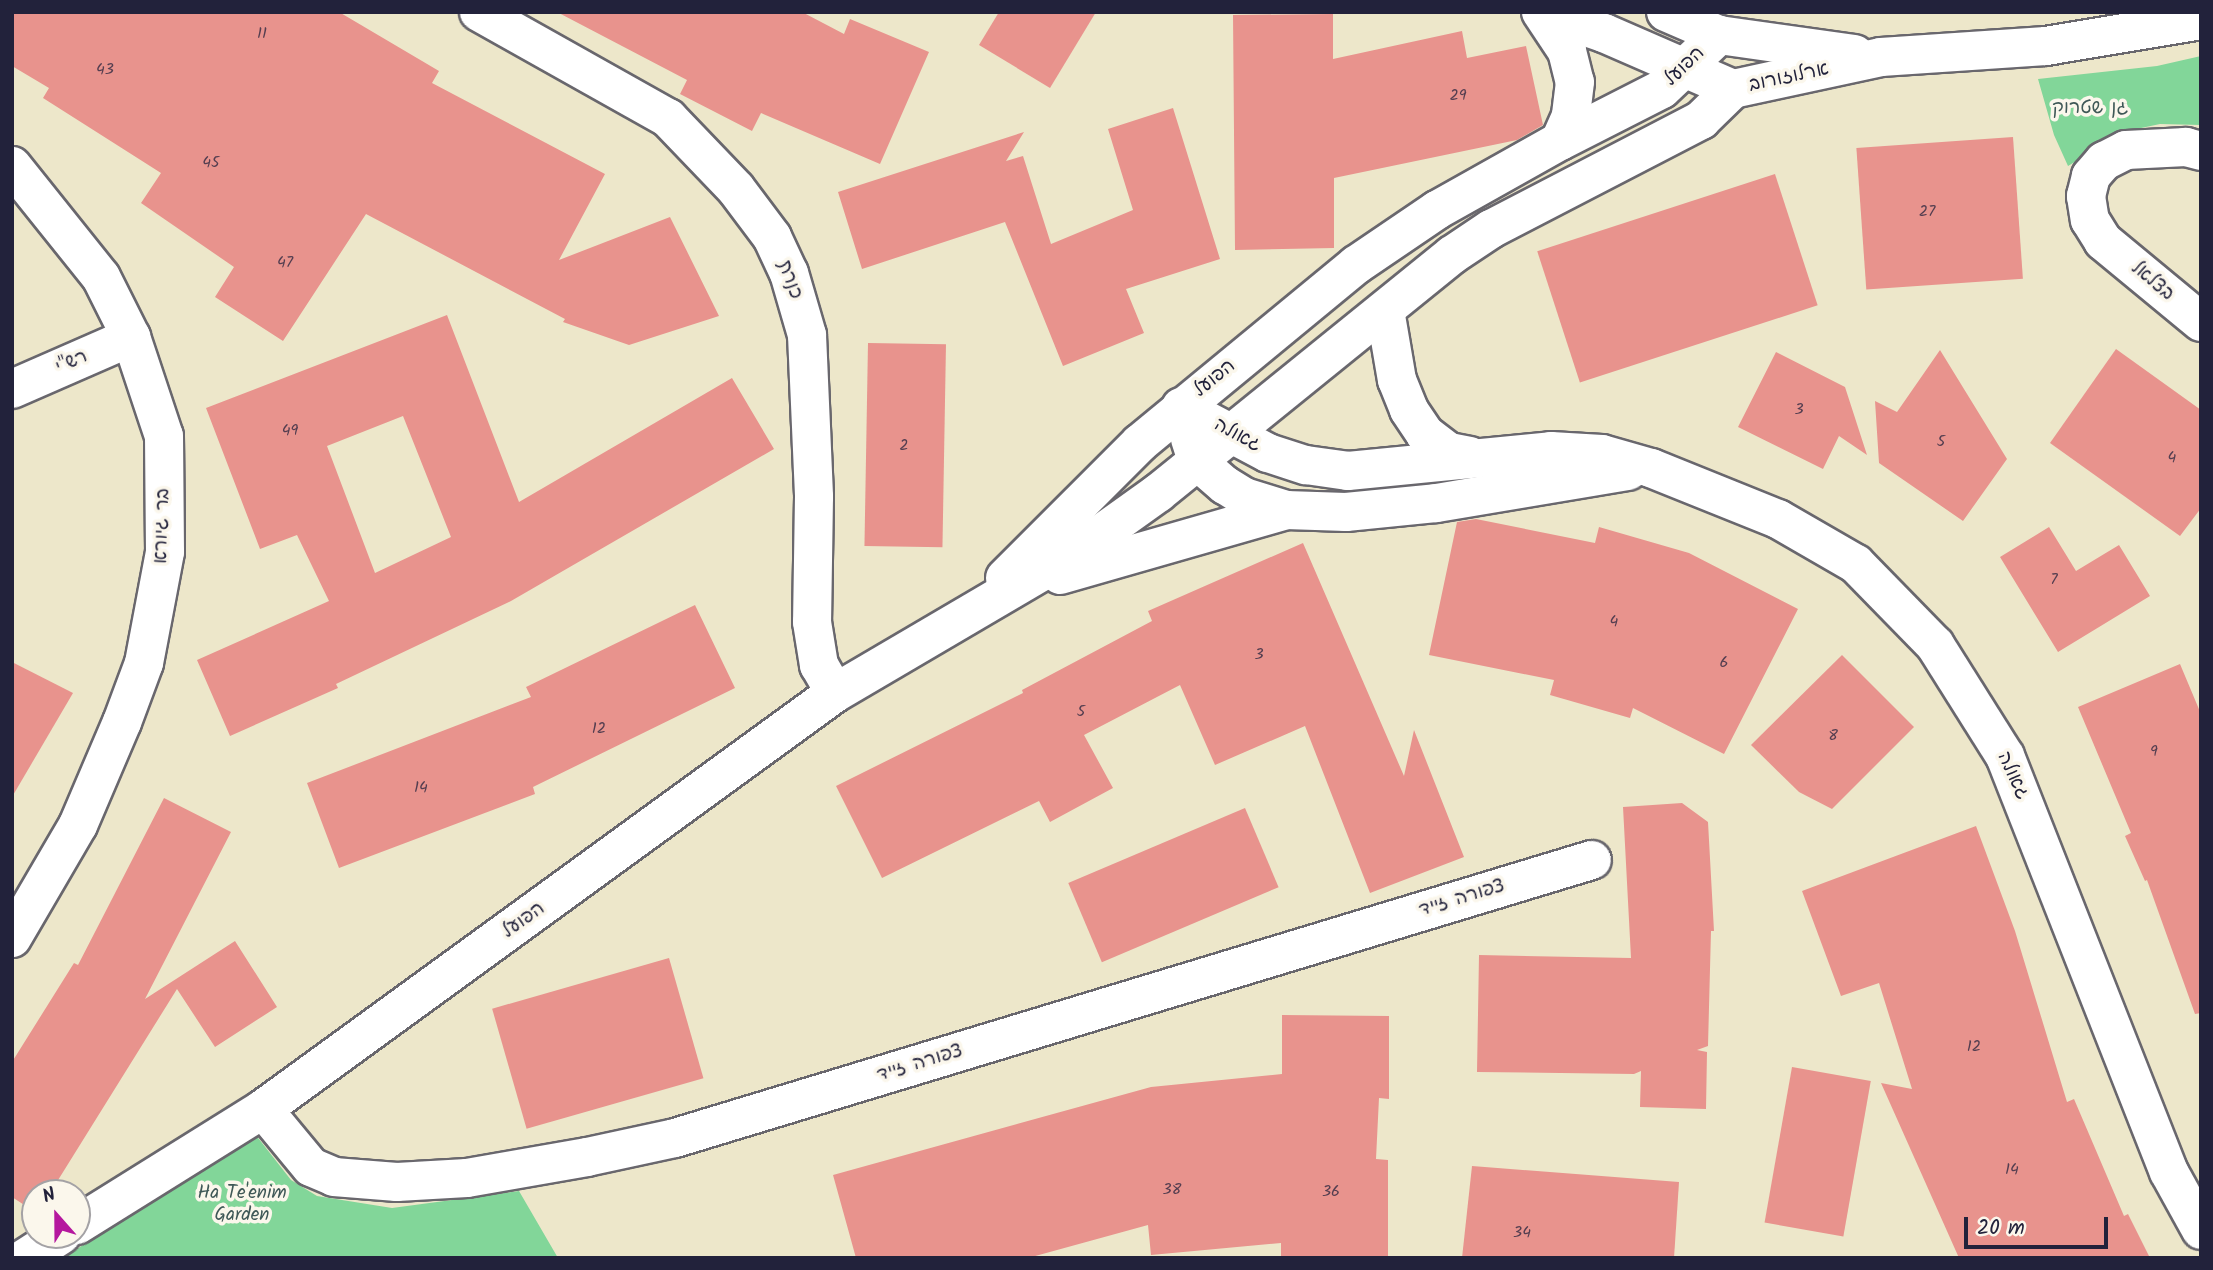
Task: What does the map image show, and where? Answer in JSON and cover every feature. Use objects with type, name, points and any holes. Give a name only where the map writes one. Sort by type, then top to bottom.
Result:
[{"type":"street","name":"כנרת","points":[[479,12],[668,118],[736,189],[772,237],[789,273],[807,335],[814,497],[812,622],[819,665],[835,693]]},
{"type":"street","name":"ארלוזורוב","points":[[1542,12],[1604,33],[1733,89],[1881,57],[2046,46],[2201,20]]},
{"type":"street","points":[[1542,12],[1567,51],[1575,82],[1571,116],[1560,141]]},
{"type":"street","name":"ארלוזורוב","points":[[1666,12],[1718,24],[1766,44],[1881,57]]},
{"type":"street","name":"הפועל","points":[[969,614],[1140,443],[1356,265],[1437,210],[1560,141],[1662,89],[1685,70],[1718,24]]},
{"type":"street","name":"הפועל","points":[[91,1216],[263,1109],[835,693],[1077,551],[1197,461],[1452,255],[1491,229],[1701,120],[1733,89],[1718,24]]},
{"type":"street","name":"בצלאל","points":[[2201,151],[2186,147],[2154,146],[2126,150],[2104,160],[2091,176],[2087,196],[2090,220],[2103,241],[2201,322]]},
{"type":"street","name":"בר גיורא","points":[[12,166],[102,277],[131,337],[164,436],[165,552],[146,651],[122,722],[78,825],[12,939]]},
{"type":"street","points":[[1385,310],[1397,380],[1409,410],[1425,434],[1448,452],[1472,456]]},
{"type":"street","name":"רש\"י","points":[[12,389],[131,337]]},
{"type":"street","name":"גאולה","points":[[1181,407],[1268,453],[1306,465],[1348,471],[1472,456],[1551,450],[1602,454],[1651,468],[1777,519],[1856,564],[1935,645],[2005,756],[2169,1171],[2201,1230]]},
{"type":"street","name":"גאולה","points":[[1181,407],[1197,461]]},
{"type":"street","points":[[1197,461],[1244,497],[1286,510],[1346,512],[1436,503],[1651,468]]},
{"type":"street","points":[[1017,587],[1286,510]]},
{"type":"street","name":"צפורה זייד","points":[[263,1109],[311,1167],[334,1177],[397,1182],[467,1178],[587,1157],[675,1138],[1591,860]]},
{"type":"green space","name":"גן שטרוק","points":[[2201,56],[2201,125],[2160,124],[2127,131],[2068,166],[2054,135],[2038,79],[2157,66]]},
{"type":"green space","name":"Ha Te'enim Garden","points":[[255,1134],[291,1180],[317,1196],[392,1208],[519,1191],[558,1258],[63,1258],[77,1249],[91,1249],[91,1240]]},
{"type":"building","points":[[12,12],[339,12],[439,71],[432,83],[605,174],[559,260],[670,217],[719,316],[629,345],[563,322],[565,319],[366,214],[283,341],[215,297],[234,267],[141,203],[161,173],[43,98],[49,88],[12,66]]},
{"type":"building","points":[[557,12],[802,12],[844,34],[850,19],[929,52],[880,164],[761,113],[752,131],[680,94],[687,80]]},
{"type":"building","points":[[999,12],[1096,12],[1050,88],[979,45]]},
{"type":"building","points":[[1333,14],[1333,59],[1462,31],[1467,58],[1526,46],[1543,125],[1517,140],[1334,178],[1334,248],[1235,250],[1233,15]]},
{"type":"building","points":[[1173,108],[1220,259],[1126,289],[1144,333],[1063,366],[1005,222],[862,269],[838,192],[1024,132],[1006,161],[1023,156],[1051,244],[1133,210],[1108,129]]},
{"type":"building","points":[[2013,137],[2023,279],[1866,290],[1856,148]]},
{"type":"building","points":[[1775,174],[1818,305],[1580,383],[1537,251]]},
{"type":"building","points":[[447,315],[519,502],[732,378],[774,449],[511,601],[336,684],[338,688],[230,736],[197,660],[329,601],[297,535],[260,549],[206,408]],"holes":[[[403,416],[451,537],[375,573],[327,446]]]},
{"type":"building","points":[[868,343],[946,344],[942,547],[864,546]]},
{"type":"building","points":[[2116,349],[2201,410],[2201,508],[2180,536],[2050,443]]},
{"type":"building","points":[[1940,350],[2007,459],[1963,521],[1879,463],[1875,401],[1897,412]]},
{"type":"building","points":[[1776,352],[1845,387],[1867,455],[1839,436],[1823,469],[1738,427]]},
{"type":"building","points":[[1476,519],[1595,543],[1599,527],[1689,553],[1798,609],[1724,754],[1633,708],[1630,718],[1550,695],[1554,680],[1429,655],[1457,522]]},
{"type":"building","points":[[2049,527],[2076,571],[2119,545],[2150,596],[2058,652],[2000,557]]},
{"type":"building","points":[[1303,543],[1404,776],[1414,730],[1464,857],[1370,893],[1305,726],[1215,765],[1180,685],[1084,735],[1113,788],[1050,822],[1039,801],[882,878],[836,786],[1023,693],[1022,690],[1152,621],[1148,611]]},
{"type":"building","points":[[695,605],[735,688],[533,787],[535,794],[339,868],[307,783],[531,697],[526,687]]},
{"type":"building","points":[[1842,655],[1914,727],[1832,809],[1799,792],[1751,745]]},
{"type":"building","points":[[12,662],[73,693],[12,797]]},
{"type":"building","points":[[2180,664],[2201,714],[2201,1013],[2195,1014],[2147,880],[2145,881],[2125,836],[2131,833],[2078,707]]},
{"type":"building","points":[[164,798],[231,832],[145,999],[235,941],[277,1007],[215,1047],[177,989],[59,1179],[21,1179],[21,1203],[12,1197],[12,1062],[74,963],[78,965]]},
{"type":"building","points":[[1682,803],[1708,822],[1714,931],[1711,931],[1708,1046],[1697,1050],[1707,1052],[1706,1109],[1640,1107],[1641,1071],[1634,1074],[1477,1072],[1479,955],[1631,958],[1623,807]]},
{"type":"building","points":[[1245,808],[1279,887],[1102,962],[1068,883]]},
{"type":"building","points":[[1976,826],[2015,931],[2067,1102],[2074,1099],[2124,1216],[2128,1214],[2150,1258],[1959,1258],[1881,1083],[1912,1089],[1879,983],[1841,996],[1802,891]]},
{"type":"building","points":[[669,958],[703,1078],[527,1129],[492,1009]]},
{"type":"building","points":[[1282,1015],[1389,1016],[1389,1099],[1379,1098],[1376,1159],[1388,1160],[1388,1258],[1281,1258],[1281,1243],[1151,1255],[1148,1225],[1028,1258],[856,1258],[833,1175],[1151,1087],[1282,1074]]},
{"type":"building","points":[[1792,1067],[1871,1081],[1843,1236],[1765,1223]]},
{"type":"building","points":[[1472,1166],[1679,1182],[1674,1258],[1462,1258]]}]
